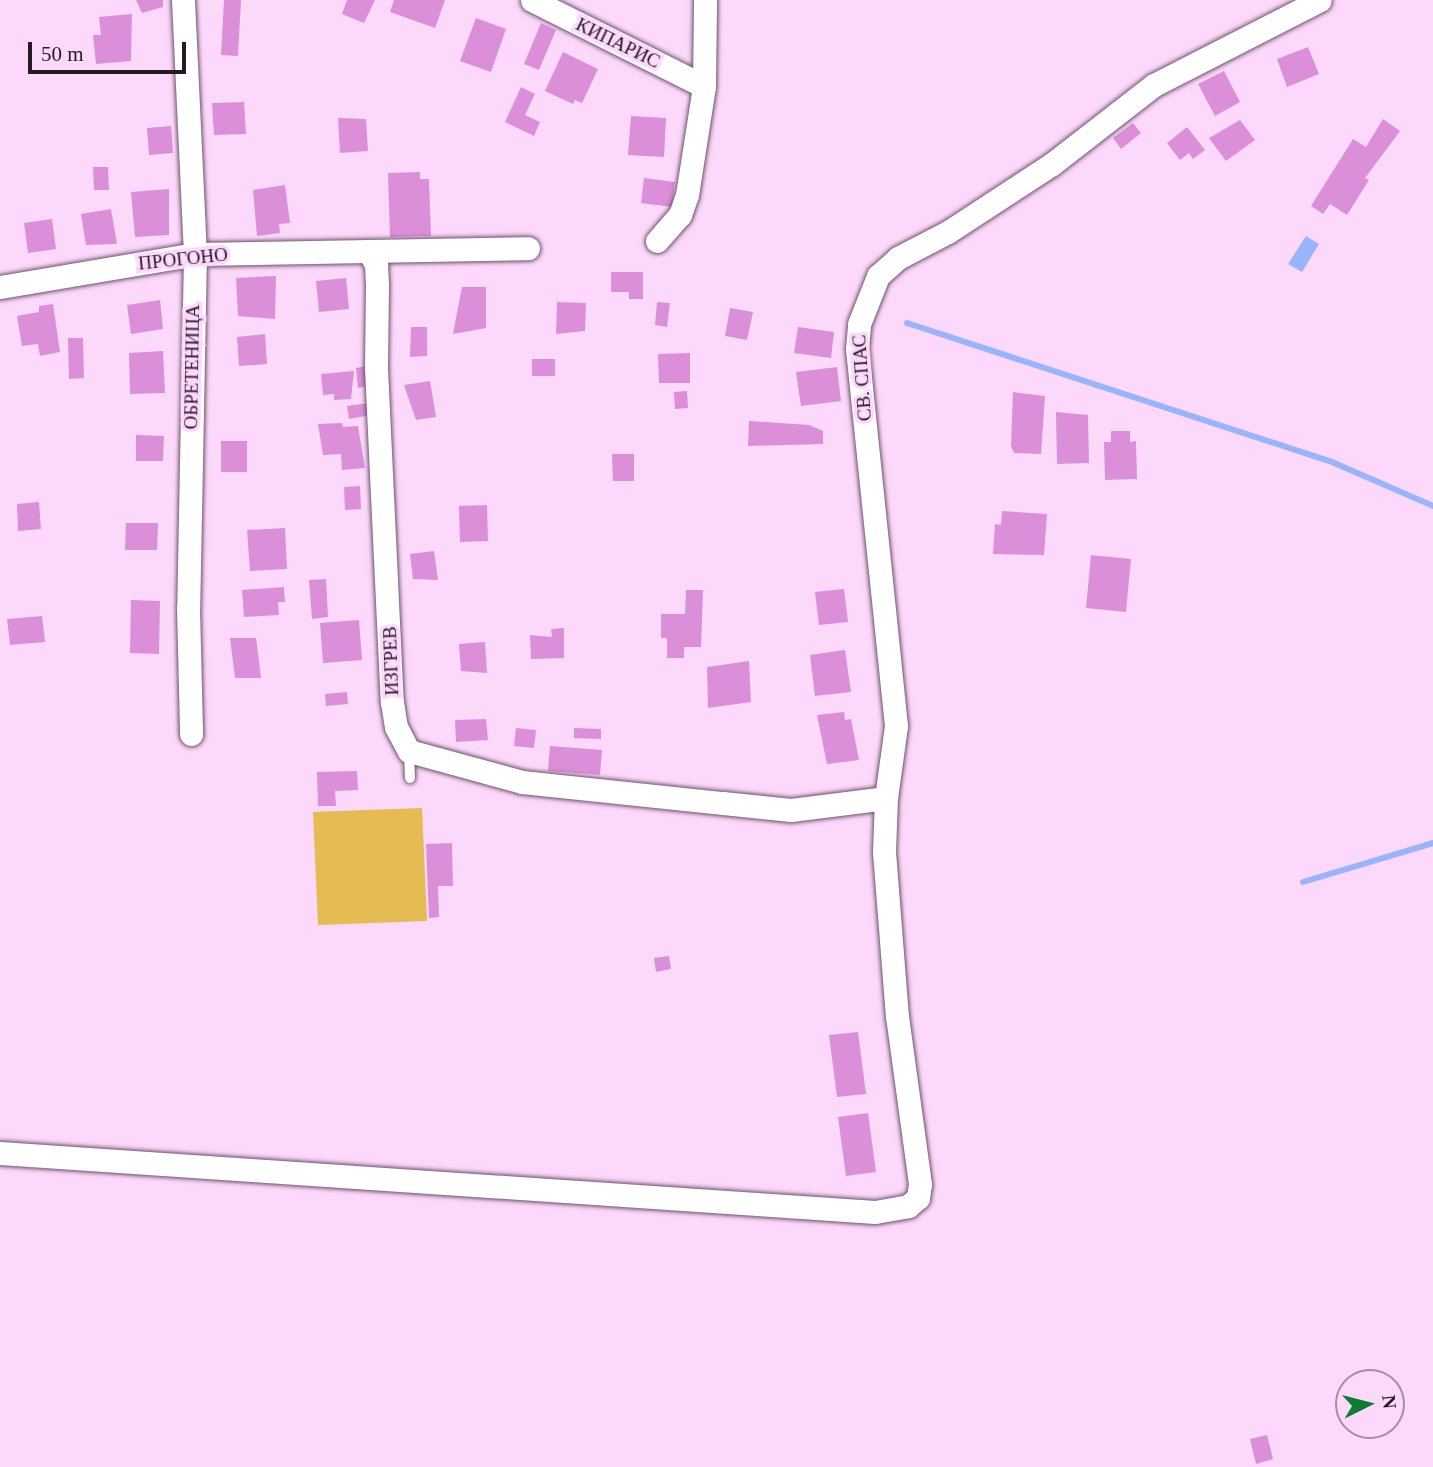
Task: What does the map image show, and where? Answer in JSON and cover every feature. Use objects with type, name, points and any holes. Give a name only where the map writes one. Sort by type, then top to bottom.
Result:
[{"type":"street","name":"ОБРЕТЕНИЦА","points":[[183,0],[195,254],[188,607],[191,734]]},
{"type":"street","name":"КИПАРИС","points":[[532,0],[704,86]]},
{"type":"street","points":[[657,241],[680,215],[687,195],[704,86],[705,0]]},
{"type":"street","name":"СВ. СПАС","points":[[0,1153],[875,1212],[908,1206],[918,1198],[920,1184],[897,1017],[884,852],[886,798],[897,726],[857,349],[859,324],[878,276],[898,258],[948,232],[1052,164],[1154,85],[1320,0]]},
{"type":"street","name":"ПРОГОНО","points":[[0,287],[195,254],[528,248]]},
{"type":"street","name":"ИЗГРЕВ","points":[[369,251],[376,265],[376,368],[392,702],[396,727],[409,751]]},
{"type":"street","points":[[409,751],[522,782],[792,810],[886,798]]},
{"type":"lane","points":[[409,751],[410,778]]},
{"type":"shaded area","points":[[422,808],[427,921],[318,925],[313,812]]},
{"type":"water","points":[[1306,236],[1319,244],[1302,272],[1288,264]]},
{"type":"building","points":[[136,0],[163,0],[163,7],[142,13]]},
{"type":"building","points":[[224,0],[241,0],[238,56],[221,55]]},
{"type":"building","points":[[347,0],[375,0],[364,23],[342,14]]},
{"type":"building","points":[[394,0],[445,0],[435,28],[390,12]]},
{"type":"building","points":[[132,14],[131,61],[96,64],[93,35],[101,35],[99,17]]},
{"type":"building","points":[[476,18],[506,29],[491,72],[460,61]]},
{"type":"building","points":[[541,23],[556,30],[539,70],[524,64]]},
{"type":"building","points":[[1308,47],[1319,74],[1287,87],[1277,59]]},
{"type":"building","points":[[563,52],[598,69],[582,103],[575,100],[573,104],[545,91]]},
{"type":"building","points":[[1224,71],[1240,102],[1215,116],[1198,84]]},
{"type":"building","points":[[521,87],[535,94],[525,115],[540,122],[534,136],[505,122]]},
{"type":"building","points":[[244,102],[246,134],[214,135],[212,103]]},
{"type":"building","points":[[631,116],[666,118],[664,157],[628,155]]},
{"type":"building","points":[[338,118],[366,119],[368,151],[340,153]]},
{"type":"building","points":[[1383,119],[1400,131],[1365,178],[1369,180],[1347,215],[1330,204],[1323,214],[1311,206],[1353,139],[1366,147]]},
{"type":"building","points":[[1240,120],[1255,140],[1226,161],[1209,138]]},
{"type":"building","points":[[1133,123],[1141,133],[1121,149],[1113,138]]},
{"type":"building","points":[[171,126],[173,153],[149,155],[147,128]]},
{"type":"building","points":[[1187,127],[1205,150],[1193,159],[1189,153],[1180,160],[1167,143]]},
{"type":"building","points":[[93,167],[108,167],[109,190],[94,190]]},
{"type":"building","points":[[420,172],[420,179],[429,179],[431,236],[390,237],[388,173]]},
{"type":"building","points":[[644,178],[675,182],[672,207],[641,203]]},
{"type":"building","points":[[285,185],[290,223],[279,224],[280,233],[257,236],[253,190]]},
{"type":"building","points":[[169,189],[169,235],[135,237],[131,192]]},
{"type":"building","points":[[111,209],[117,244],[86,245],[81,214]]},
{"type":"building","points":[[52,219],[56,249],[28,253],[24,223]]},
{"type":"building","points":[[611,272],[643,272],[643,299],[629,299],[629,292],[611,292]]},
{"type":"building","points":[[276,276],[275,319],[238,316],[236,278]]},
{"type":"building","points":[[346,278],[349,309],[319,312],[316,281]]},
{"type":"building","points":[[462,287],[486,287],[486,328],[453,334]]},
{"type":"building","points":[[160,300],[163,329],[131,334],[127,305]]},
{"type":"building","points":[[557,302],[586,303],[585,331],[556,334]]},
{"type":"building","points":[[657,302],[670,303],[667,327],[655,325]]},
{"type":"building","points":[[53,304],[60,352],[40,356],[38,344],[22,346],[17,316],[39,312],[39,306]]},
{"type":"building","points":[[730,308],[753,312],[747,340],[725,336]]},
{"type":"building","points":[[411,327],[427,327],[427,356],[410,357]]},
{"type":"building","points":[[798,327],[834,332],[831,358],[794,353]]},
{"type":"building","points":[[265,334],[267,364],[239,366],[237,337]]},
{"type":"building","points":[[68,338],[83,338],[84,378],[69,379]]},
{"type":"building","points":[[163,351],[165,393],[130,394],[129,353]]},
{"type":"building","points":[[690,353],[690,383],[659,383],[658,354]]},
{"type":"building","points":[[532,359],[555,359],[555,376],[532,376]]},
{"type":"building","points":[[368,366],[370,386],[358,388],[356,368]]},
{"type":"building","points":[[837,367],[841,401],[801,406],[796,372]]},
{"type":"building","points":[[354,371],[351,399],[334,400],[334,394],[323,395],[321,374]]},
{"type":"building","points":[[430,381],[436,417],[416,420],[404,385]]},
{"type":"building","points":[[687,391],[688,408],[675,409],[674,392]]},
{"type":"building","points":[[1013,392],[1045,396],[1041,454],[1014,453],[1011,446]]},
{"type":"building","points":[[369,403],[371,415],[349,419],[347,406]]},
{"type":"building","points":[[1056,412],[1088,415],[1089,463],[1057,464]]},
{"type":"building","points":[[749,421],[809,425],[823,431],[823,444],[748,446]]},
{"type":"building","points":[[342,423],[343,427],[358,426],[365,468],[342,470],[341,454],[323,455],[318,424]]},
{"type":"building","points":[[1111,431],[1130,431],[1130,442],[1136,441],[1137,479],[1105,480],[1104,442],[1111,442]]},
{"type":"building","points":[[136,435],[164,436],[163,461],[136,461]]},
{"type":"building","points":[[221,441],[247,441],[247,472],[221,472]]},
{"type":"building","points":[[612,454],[634,454],[634,481],[613,481]]},
{"type":"building","points":[[360,486],[361,509],[345,510],[344,487]]},
{"type":"building","points":[[39,502],[41,529],[18,531],[17,504]]},
{"type":"building","points":[[487,505],[488,541],[460,542],[459,506]]},
{"type":"building","points":[[1002,511],[1047,514],[1044,555],[993,554],[995,524],[1001,525]]},
{"type":"building","points":[[126,523],[158,523],[157,550],[125,550]]},
{"type":"building","points":[[285,528],[287,569],[250,571],[247,530]]},
{"type":"building","points":[[434,551],[438,580],[413,579],[410,554]]},
{"type":"building","points":[[1091,555],[1131,559],[1126,612],[1086,608]]},
{"type":"building","points":[[326,579],[328,617],[312,619],[309,580]]},
{"type":"building","points":[[284,587],[285,602],[278,602],[279,615],[244,617],[242,590]]},
{"type":"building","points":[[844,589],[848,622],[819,625],[815,592]]},
{"type":"building","points":[[686,590],[703,590],[701,647],[684,647],[684,658],[667,658],[667,638],[661,638],[661,614],[685,614]]},
{"type":"building","points":[[131,600],[160,601],[159,654],[130,653]]},
{"type":"building","points":[[42,616],[45,642],[10,645],[7,619]]},
{"type":"building","points":[[359,620],[362,660],[323,663],[320,623]]},
{"type":"building","points":[[564,628],[564,658],[531,659],[530,635],[552,637],[551,629]]},
{"type":"building","points":[[230,638],[256,638],[261,678],[235,678]]},
{"type":"building","points":[[485,642],[487,673],[461,671],[459,644]]},
{"type":"building","points":[[845,650],[851,692],[815,696],[810,655]]},
{"type":"building","points":[[749,661],[751,702],[708,708],[707,667]]},
{"type":"building","points":[[347,692],[348,704],[326,706],[325,694]]},
{"type":"building","points":[[844,712],[845,720],[851,719],[859,760],[827,764],[817,715]]},
{"type":"building","points":[[486,719],[488,740],[456,742],[455,720]]},
{"type":"building","points":[[516,728],[536,730],[534,748],[514,746]]},
{"type":"building","points":[[574,728],[601,729],[601,739],[574,738]]},
{"type":"building","points":[[550,746],[602,750],[600,775],[548,771]]},
{"type":"building","points":[[357,771],[358,790],[335,791],[336,806],[318,806],[317,772]]},
{"type":"building","points":[[452,843],[453,886],[438,886],[439,917],[429,918],[426,844]]},
{"type":"building","points":[[669,956],[671,969],[656,972],[654,958]]},
{"type":"building","points":[[858,1032],[866,1094],[837,1097],[829,1035]]},
{"type":"building","points":[[868,1113],[876,1172],[846,1176],[838,1117]]},
{"type":"building","points":[[1267,1435],[1273,1459],[1256,1464],[1250,1439]]},
{"type":"waterway","points":[[907,323],[1332,462],[1433,506]]},
{"type":"waterway","points":[[1303,882],[1433,843]]}]
